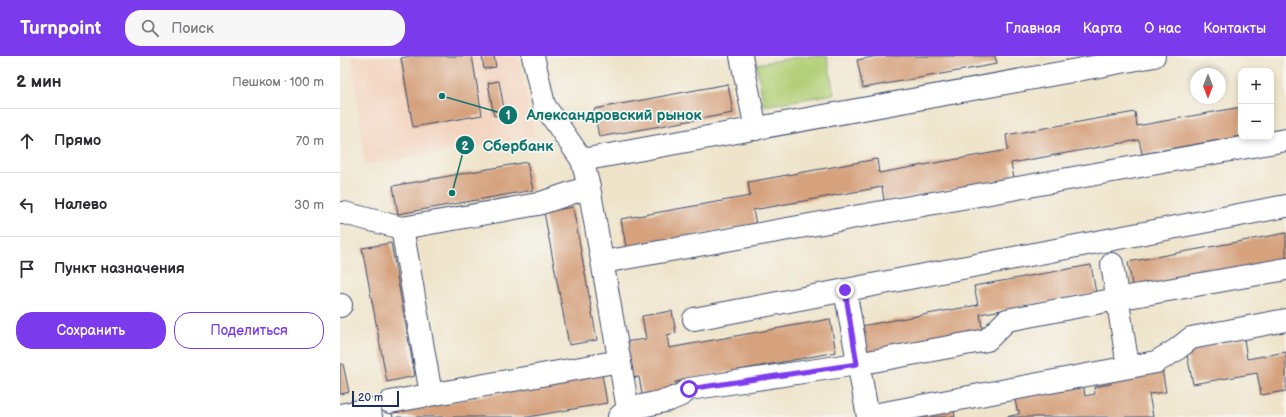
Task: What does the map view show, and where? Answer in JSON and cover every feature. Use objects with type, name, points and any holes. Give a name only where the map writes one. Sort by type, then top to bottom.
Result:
[{"type":"lane","points":[[533,56],[544,105],[582,160],[589,187],[620,361],[624,413],[681,396],[689,389],[857,364],[987,340],[1007,320],[1286,269]]},
{"type":"lane","points":[[741,56],[756,128]]},
{"type":"lane","points":[[582,160],[1154,56]]},
{"type":"lane","points":[[603,262],[1286,140]]},
{"type":"lane","points":[[340,213],[344,212],[402,228],[538,204],[589,187]]},
{"type":"lane","points":[[694,319],[845,290],[1111,255],[1286,206]]},
{"type":"lane","points":[[402,228],[431,394]]},
{"type":"lane","points":[[1111,255],[1128,367]]},
{"type":"lane","points":[[845,290],[857,364],[868,416],[1156,362],[1176,350],[1191,338],[1286,320]]},
{"type":"lane","points":[[390,402],[620,361]]},
{"type":"lane","points":[[340,416],[370,409],[371,417]]},
{"type":"shaded area","points":[[352,56],[518,56],[535,136],[365,165]]},
{"type":"green space","points":[[804,56],[827,56],[834,94],[764,106],[756,64]]},
{"type":"building","points":[[410,56],[472,56],[482,115],[413,127],[401,58]]},
{"type":"building","points":[[482,56],[494,56],[496,67],[484,69]]},
{"type":"building","points":[[878,56],[995,56],[997,64],[863,88],[857,60]]},
{"type":"building","points":[[499,81],[505,114],[494,116],[488,83]]},
{"type":"building","points":[[728,84],[733,113],[599,137],[594,109]]},
{"type":"building","points":[[1238,108],[1238,137],[1142,154],[1139,140],[1011,163],[1014,178],[884,201],[882,187],[753,210],[756,224],[626,247],[621,219],[750,196],[748,182],[877,159],[879,173],[1008,150],[1006,135],[1135,112],[1137,126]]},
{"type":"building","points":[[527,162],[533,190],[398,214],[393,186]]},
{"type":"building","points":[[573,207],[597,340],[569,345],[544,212]]},
{"type":"building","points":[[1286,233],[1286,262],[1133,290],[1128,262]]},
{"type":"building","points":[[391,243],[415,376],[387,382],[362,248]]},
{"type":"building","points":[[1091,265],[1096,293],[980,314],[983,334],[866,355],[861,326],[978,305],[974,286]]},
{"type":"building","points":[[672,311],[676,333],[667,335],[669,348],[830,319],[836,352],[675,382],[677,392],[643,399],[639,377],[631,378],[624,342],[646,339],[642,316]]},
{"type":"building","points":[[1244,339],[1247,359],[1286,352],[1286,391],[1261,395],[1257,373],[1193,384],[1186,350]]},
{"type":"building","points":[[340,364],[343,364],[349,392],[340,394]]},
{"type":"building","points":[[1162,369],[1166,392],[1149,394],[1153,417],[1006,417],[1019,414],[1014,394],[1083,382],[1085,396],[1095,394],[1094,387],[1111,384],[1109,378]]},
{"type":"building","points":[[602,374],[607,403],[528,417],[393,417],[392,413]]},
{"type":"building","points":[[953,404],[955,417],[888,417]]},
{"type":"place","name":"Александровский рынок","points":[[442,96]]},
{"type":"place","name":"Сбербанк","points":[[452,193]]},
{"type":"route","points":[[689,389],[857,364],[845,290]]}]
